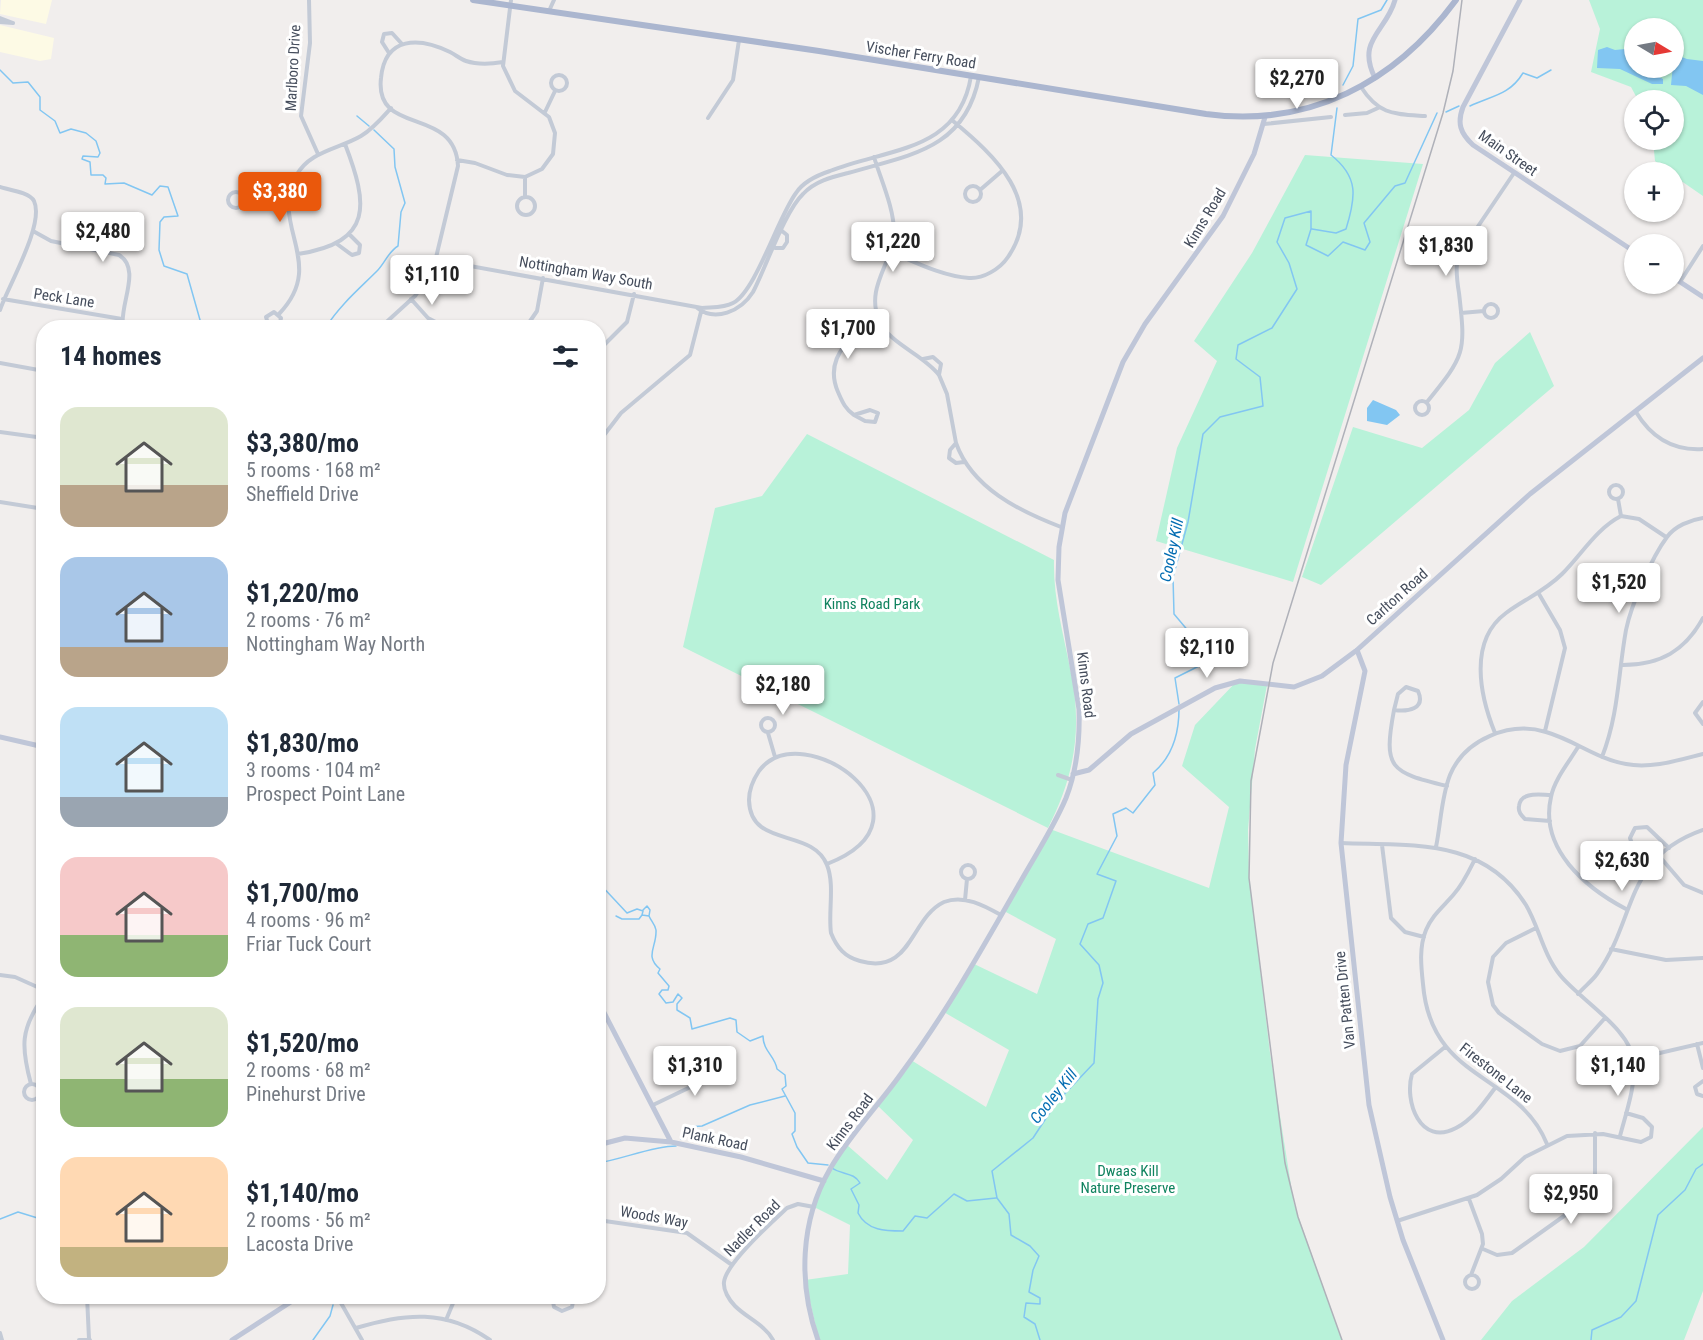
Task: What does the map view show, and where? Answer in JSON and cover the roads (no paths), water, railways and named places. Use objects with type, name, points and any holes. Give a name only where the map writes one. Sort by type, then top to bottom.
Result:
[{"type":"main road","name":"Vischer Ferry Road","points":[[472,0],[511,3],[549,11],[971,75],[1206,114],[1264,120],[1321,105],[1361,87],[1405,56],[1440,21],[1456,0]]},
{"type":"street","name":"Marlboro Drive","points":[[309,0],[309,43],[301,116],[318,154]]},
{"type":"street","points":[[549,11],[554,0]]},
{"type":"street","points":[[1375,78],[1369,63],[1370,45],[1391,11],[1395,0]]},
{"type":"street","name":"Main Street","points":[[1520,0],[1471,90],[1459,123],[1465,138],[1624,245]]},
{"type":"street","points":[[457,160],[475,163],[507,175],[525,177],[542,169],[553,154],[555,133],[544,112],[515,91],[503,62],[511,3]]},
{"type":"street","points":[[389,53],[382,42],[384,34],[392,33],[402,44]]},
{"type":"street","points":[[708,118],[733,80],[739,40]]},
{"type":"street","points":[[388,320],[428,281],[437,260],[457,160],[452,142],[442,131],[408,120],[391,108],[382,95],[381,71],[389,53],[402,44],[412,41],[433,45],[477,64],[503,62]]},
{"type":"street","points":[[561,75],[567,81],[567,85],[562,91],[555,91],[551,85],[552,79],[561,75]]},
{"type":"street","name":"Nottingham Way South","points":[[701,309],[725,306],[743,296],[789,204],[801,187],[823,173],[933,138],[953,121],[966,99],[971,75]]},
{"type":"street","name":"Nottingham Way South","points":[[437,260],[634,294],[724,314],[743,304],[753,292],[797,201],[809,189],[828,179],[922,151],[938,143],[958,125],[971,106],[979,77]]},
{"type":"street","points":[[1361,87],[1378,108],[1397,114],[1425,116]]},
{"type":"street","points":[[544,112],[555,91]]},
{"type":"street","points":[[266,320],[268,315],[279,314],[291,301],[297,288],[298,254],[287,201],[300,169],[318,154],[368,132],[391,108]]},
{"type":"street","points":[[1345,115],[1367,113],[1378,108]]},
{"type":"street","points":[[1264,120],[1331,117]]},
{"type":"street","name":"Kinns Road","points":[[818,1340],[808,1309],[804,1274],[805,1251],[814,1207],[824,1181],[831,1167],[911,1060],[1001,915],[1058,814],[1072,777],[1078,739],[1079,709],[1058,588],[1061,527],[1123,362],[1145,324],[1218,224],[1254,154],[1264,120]]},
{"type":"street","points":[[891,252],[958,276],[976,278],[993,271],[1006,260],[1016,245],[1023,219],[1019,196],[985,149],[953,121]]},
{"type":"street","points":[[298,254],[319,251],[337,244],[349,234],[357,222],[361,189],[345,144]]},
{"type":"street","points":[[874,157],[894,230],[891,252],[874,295],[879,320],[886,330],[923,359],[939,375],[947,394],[956,443],[964,462],[982,482],[1008,502],[1038,519],[1061,527]]},
{"type":"street","points":[[980,190],[970,187],[966,197],[972,201],[977,200],[981,194],[980,190],[1002,171]]},
{"type":"street","points":[[1427,402],[1422,400],[1416,403],[1417,414],[1427,412],[1427,402],[1450,374],[1462,354],[1461,312],[1456,268],[1458,256],[1514,173]]},
{"type":"street","points":[[525,177],[525,196]]},
{"type":"street","points":[[0,188],[33,200],[36,213],[33,231],[0,310]]},
{"type":"street","points":[[236,192],[242,194],[244,200],[241,206],[234,208],[228,199],[236,192]]},
{"type":"street","points":[[525,196],[531,198],[536,205],[534,212],[528,215],[521,214],[517,208],[519,200],[525,196]]},
{"type":"street","points":[[244,200],[287,201]]},
{"type":"street","points":[[33,231],[51,240],[119,255],[125,259],[130,271],[122,319]]},
{"type":"street","name":"Nottingham Way South","points":[[774,248],[783,248],[788,242],[787,235],[782,231]]},
{"type":"street","points":[[337,244],[346,253],[352,255],[359,253],[360,245],[349,234]]},
{"type":"street","points":[[1684,276],[1703,246]]},
{"type":"street","points":[[531,320],[537,311],[543,278]]},
{"type":"street","points":[[1684,285],[1703,297]]},
{"type":"street","points":[[606,343],[627,322],[634,294]]},
{"type":"street","name":"Peck Lane","points":[[3,299],[122,319]]},
{"type":"street","points":[[411,299],[432,320]]},
{"type":"street","points":[[606,432],[621,413],[690,355],[701,309]]},
{"type":"street","points":[[1461,312],[1485,311]]},
{"type":"street","points":[[279,314],[282,320]]},
{"type":"street","points":[[854,414],[870,410],[876,411],[879,416],[878,420],[872,423],[854,414],[846,408],[836,388],[834,372],[838,355],[849,338],[879,320]]},
{"type":"street","points":[[923,359],[933,357],[938,359],[941,364],[939,375]]},
{"type":"street","name":"Carlton Road","points":[[1072,777],[1089,770],[1131,734],[1183,703],[1215,688],[1240,681],[1284,687],[1302,685],[1322,676],[1357,650],[1530,494],[1703,358]]},
{"type":"street","points":[[0,363],[36,370]]},
{"type":"street","points":[[1636,412],[1651,433],[1663,442],[1679,447],[1703,449]]},
{"type":"street","points":[[0,432],[36,437]]},
{"type":"street","points":[[956,443],[950,450],[949,458],[957,463],[964,462]]},
{"type":"street","points":[[1618,499],[1621,516]]},
{"type":"street","points":[[0,502],[36,508]]},
{"type":"street","points":[[1495,733],[1482,692],[1483,646],[1498,619],[1539,594],[1562,573],[1603,527],[1621,516],[1639,519],[1666,537]]},
{"type":"street","points":[[1602,757],[1616,712],[1626,631],[1634,602],[1666,537],[1689,521],[1703,518]]},
{"type":"street","points":[[1539,594],[1560,630],[1565,648],[1545,731]]},
{"type":"street","points":[[1623,665],[1657,662],[1672,654],[1692,636],[1703,618]]},
{"type":"street","name":"Van Patten Drive","points":[[1357,650],[1365,671],[1346,765],[1341,843],[1369,1106],[1383,1174],[1397,1221],[1443,1340]]},
{"type":"street","points":[[1395,710],[1409,711],[1417,708],[1420,693],[1411,688],[1402,688],[1395,710],[1388,746],[1392,761],[1412,777],[1447,786]]},
{"type":"street","points":[[1703,702],[1695,713],[1703,724]]},
{"type":"street","points":[[1436,847],[1447,786],[1460,760],[1475,746],[1495,733],[1515,728],[1545,731],[1602,757],[1628,765],[1643,765],[1703,754]]},
{"type":"street","points":[[768,732],[775,758]]},
{"type":"street","points":[[0,737],[36,745]]},
{"type":"street","points":[[1578,747],[1551,795],[1550,821],[1563,855],[1576,874],[1596,892],[1626,909]]},
{"type":"street","points":[[827,864],[853,853],[867,837],[874,818],[873,802],[859,780],[843,770],[805,753],[775,758],[763,766],[751,786],[750,810],[756,824],[765,832],[810,846],[827,864],[831,933],[835,944],[844,953],[864,962],[876,964],[891,960],[909,945],[934,909],[951,900],[965,900],[1001,915]]},
{"type":"street","points":[[1058,775],[1072,777]]},
{"type":"street","points":[[1550,821],[1525,819],[1519,812],[1519,806],[1528,795],[1551,795]]},
{"type":"street","points":[[1651,866],[1632,844],[1630,838],[1635,828],[1647,827],[1669,848]]},
{"type":"street","points":[[1578,994],[1597,974],[1611,949],[1626,909],[1651,866],[1669,848],[1703,830]]},
{"type":"street","points":[[1341,843],[1436,847],[1475,859],[1508,884],[1525,904],[1558,973],[1624,1038],[1634,1059],[1634,1074],[1620,1136]]},
{"type":"street","points":[[1382,844],[1391,918],[1405,932],[1424,937]]},
{"type":"street","points":[[1660,857],[1684,885],[1703,893]]},
{"type":"street","name":"Firestone Lane","points":[[1475,859],[1463,882],[1430,920],[1421,951],[1424,993],[1432,1021],[1445,1047],[1457,1060],[1532,1116],[1547,1144]]},
{"type":"street","points":[[965,900],[967,879]]},
{"type":"street","points":[[1536,928],[1506,943],[1493,957],[1488,982],[1493,1005],[1499,1013],[1542,1044],[1560,1051],[1580,1046],[1605,1018]]},
{"type":"street","points":[[1611,949],[1666,960],[1703,958]]},
{"type":"street","points":[[0,975],[15,977],[36,986]]},
{"type":"street","points":[[36,1009],[22,1042],[31,1084],[36,1087]]},
{"type":"street","points":[[606,1016],[671,1142]]},
{"type":"street","points":[[1634,1059],[1703,1042]]},
{"type":"street","points":[[1698,1044],[1703,1068]]},
{"type":"street","points":[[1445,1047],[1412,1074],[1410,1087],[1412,1112],[1420,1123],[1444,1132],[1455,1129],[1478,1111],[1495,1088]]},
{"type":"street","points":[[653,1105],[728,1069]]},
{"type":"street","points":[[1703,1081],[1695,1087],[1697,1094],[1703,1096]]},
{"type":"street","points":[[31,1084],[26,1088],[25,1095],[29,1099],[35,1100],[36,1098]]},
{"type":"street","points":[[1397,1221],[1469,1199],[1501,1179],[1525,1157],[1567,1136],[1595,1133],[1620,1136],[1641,1142],[1649,1139],[1652,1133],[1647,1121],[1626,1113]]},
{"type":"street","points":[[1483,1249],[1497,1255],[1512,1253],[1585,1200],[1595,1185],[1595,1133]]},
{"type":"street","name":"Plank Road","points":[[606,1143],[626,1138],[671,1142],[759,1161],[824,1181]]},
{"type":"street","points":[[1469,1199],[1482,1234],[1483,1249],[1471,1275]]},
{"type":"street","name":"Nadler Road","points":[[773,1340],[762,1327],[735,1307],[723,1283],[732,1266],[788,1208],[798,1204],[814,1207]]},
{"type":"street","name":"Woods Way","points":[[606,1221],[687,1233],[732,1266]]},
{"type":"street","points":[[79,1340],[90,1340],[87,1304]]},
{"type":"street","points":[[232,1340],[288,1304]]},
{"type":"street","points":[[342,1304],[362,1340]]},
{"type":"street","points":[[446,1320],[453,1304]]},
{"type":"street","points":[[553,1304],[554,1307],[564,1311],[573,1307],[573,1304]]},
{"type":"street","points":[[356,1328],[409,1315],[446,1320],[490,1340]]},
{"type":"street","points":[[0,1333],[2,1340]]},
{"type":"water","points":[[1607,47],[1615,50],[1624,49],[1624,71],[1597,68],[1598,50]]},
{"type":"water","points":[[1684,58],[1703,61],[1703,95],[1686,86],[1671,85],[1672,78],[1684,78]]},
{"type":"water","points":[[1639,78],[1663,79],[1663,84],[1652,84]]},
{"type":"water","points":[[1373,400],[1396,410],[1400,415],[1387,425],[1367,421],[1367,408]]},
{"type":"waterway","points":[[1343,85],[1353,66],[1358,19],[1381,10],[1387,0]]},
{"type":"waterway","points":[[0,70],[13,83],[28,82],[40,97],[40,110],[55,121],[60,133],[71,129],[86,133],[96,141],[100,153],[98,157],[83,156],[82,159],[90,162],[91,175],[103,175],[106,178],[105,184],[124,183],[152,195],[160,186],[168,187],[178,216],[164,217],[160,222],[159,250],[164,266],[187,274],[200,320]]},
{"type":"waterway","name":"Cooley Kill","points":[[1470,106],[1505,91],[1518,81],[1523,73],[1537,78],[1551,70]]},
{"type":"waterway","name":"Cooley Kill","points":[[1446,112],[1459,106]]},
{"type":"waterway","points":[[1312,229],[1336,233],[1346,229],[1352,207],[1351,180],[1347,171],[1331,155],[1337,108]]},
{"type":"waterway","name":"Cooley Kill","points":[[1179,704],[1175,678],[1199,666],[1195,639],[1174,614],[1173,577],[1188,522],[1203,434],[1220,417],[1263,406],[1260,377],[1236,359],[1238,345],[1272,328],[1297,289],[1289,263],[1277,242],[1285,218],[1311,211],[1311,229],[1306,245],[1328,256],[1343,242],[1365,250],[1370,242],[1364,223],[1395,186],[1405,183],[1437,113]]},
{"type":"waterway","points":[[357,116],[369,126]]},
{"type":"waterway","points":[[330,320],[398,246],[401,212],[405,203],[395,167],[394,149],[374,130]]},
{"type":"waterway","name":"Cooley Kill","points":[[1040,1340],[1035,1324],[1024,1317],[1026,1303],[1040,1304],[1040,1298],[1029,1292],[1033,1270],[1039,1256],[1030,1246],[1011,1235],[1009,1214],[997,1198],[992,1171],[1033,1138],[1056,1103],[1094,1063],[1098,999],[1103,983],[1099,965],[1080,944],[1088,924],[1103,918],[1116,881],[1097,874],[1117,836],[1113,814],[1126,808],[1133,813],[1155,785],[1153,773],[1170,752],[1178,727],[1179,709]]},
{"type":"waterway","points":[[606,891],[627,913],[637,909],[643,911],[642,915],[649,916],[656,930],[652,951],[653,960],[660,969],[658,973],[669,986],[668,990],[662,990],[659,994],[666,1003],[673,1002],[678,994],[682,998],[677,1004],[677,1010],[690,1018],[692,1029],[730,1018],[736,1020],[737,1032],[750,1041],[763,1036],[765,1046],[777,1069],[785,1075],[786,1086],[782,1089],[795,1113],[795,1131],[792,1134],[797,1147],[808,1163],[828,1165]]},
{"type":"waterway","points":[[643,910],[647,906],[650,910],[649,916]]},
{"type":"waterway","points":[[616,916],[622,919],[639,919],[642,915]]},
{"type":"waterway","points":[[681,1139],[689,1127],[702,1126],[750,1105],[785,1096]]},
{"type":"waterway","points":[[606,1161],[658,1148],[676,1146]]},
{"type":"waterway","points":[[1591,1340],[1592,1330],[1621,1317],[1636,1301],[1658,1215],[1685,1190],[1696,1169],[1703,1164]]},
{"type":"waterway","points":[[832,1168],[857,1179],[860,1183],[851,1189],[859,1205],[858,1213],[866,1223],[878,1229],[903,1231],[915,1216],[927,1218],[954,1194],[967,1201],[996,1198]]},
{"type":"waterway","points":[[0,1219],[18,1212],[36,1218]]},
{"type":"waterway","points":[[313,1340],[330,1316],[333,1305]]},
{"type":"railway","points":[[1342,1340],[1298,1217],[1285,1163],[1249,878],[1251,781],[1273,663],[1443,113],[1453,71],[1462,0]]},
{"type":"park label","name":"Kinns Road Park","points":[[872,604]]},
{"type":"park label","name":"Dwaas Kill Nature Preserve","points":[[1128,1180]]}]
